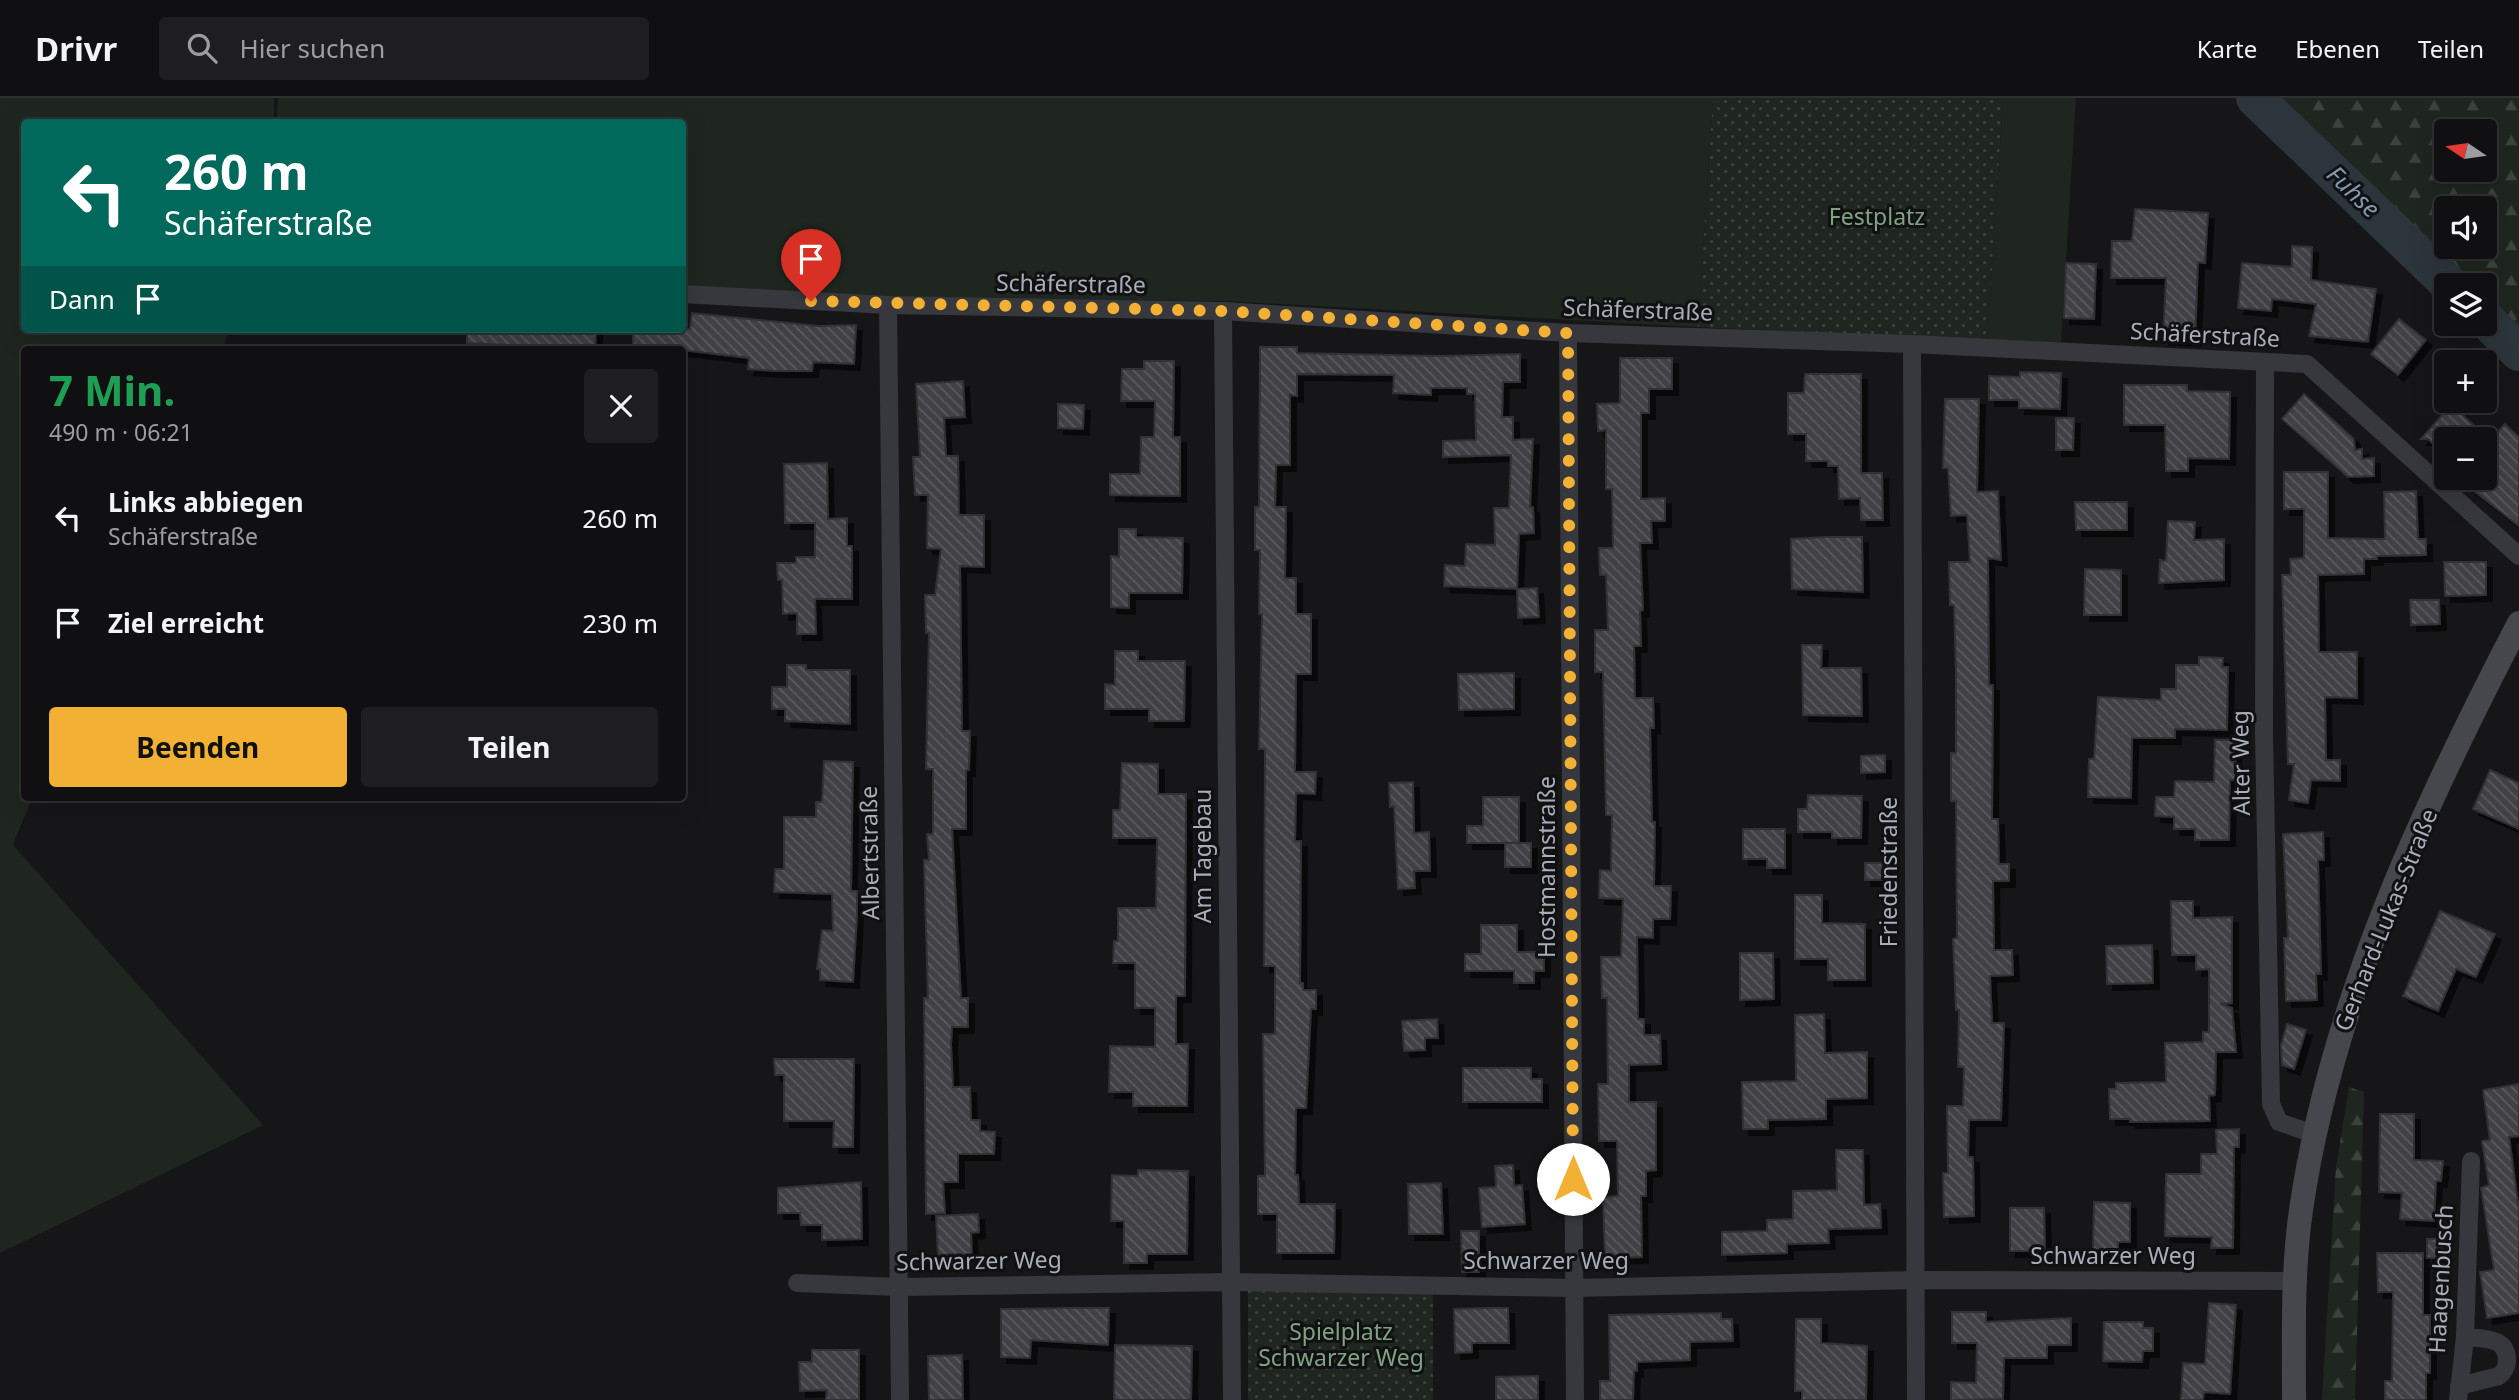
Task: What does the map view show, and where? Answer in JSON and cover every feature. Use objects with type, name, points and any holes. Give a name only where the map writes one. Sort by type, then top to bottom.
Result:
[{"type":"street","name":"Schäferstraße","points":[[686,294],[888,305],[1223,311],[1568,333],[1912,344],[2307,365],[2519,556]]},
{"type":"street","name":"Albertstraße","points":[[888,305],[900,1400]]},
{"type":"street","name":"Am Tagebau","points":[[1223,311],[1232,1400]]},
{"type":"street","name":"Hostmannstraße","points":[[1568,333],[1575,1400]]},
{"type":"street","name":"Friedenstraße","points":[[1912,344],[1916,1400]]},
{"type":"street","name":"Alter Weg","points":[[2265,363],[2264,733],[2271,1104],[2278,1122],[2314,1134]]},
{"type":"street","name":"Gerhard-Lukas-Straße","points":[[2294,1400],[2295,1281],[2301,1212],[2314,1134],[2328,1076],[2370,949],[2472,713],[2519,623]]},
{"type":"street","name":"Haagenbusch","points":[[2459,1393],[2465,1337],[2471,1161]]},
{"type":"street","name":"Schwarzer Weg","points":[[797,1283],[899,1287],[1231,1282],[1574,1288],[1915,1280],[2295,1281]]},
{"type":"street","points":[[2459,1393],[2499,1376],[2504,1372],[2507,1363],[2502,1345],[2496,1340],[2465,1337]]},
{"type":"green space","points":[[0,98],[274,98],[274,119],[21,119],[21,333],[228,333],[224,346],[21,346],[21,801],[31,801],[13,845],[263,1125],[0,1253]]},
{"type":"green space","points":[[278,98],[1713,98],[1698,327],[1223,301],[889,299],[686,288],[686,119],[277,119]]},
{"type":"green space","name":"Festplatz","points":[[1713,98],[2003,98],[1987,341],[1698,327]]},
{"type":"green space","points":[[2003,98],[2076,98],[2061,342],[1987,341]]},
{"type":"green space","points":[[2241,98],[2519,98],[2519,361],[2493,336],[2497,336],[2497,273],[2434,273],[2434,281]]},
{"type":"green space","points":[[2349,1087],[2364,1092],[2355,1400],[2322,1400],[2336,1167]]},
{"type":"green space","name":"Spielplatz Schwarzer Weg","points":[[1433,1289],[1433,1400],[1248,1400],[1248,1290]]},
{"type":"building","points":[[2135,209],[2208,213],[2205,263],[2198,262],[2195,340],[2163,339],[2166,278],[2111,278],[2112,241],[2132,241]]},
{"type":"building","points":[[2292,246],[2312,247],[2311,280],[2376,289],[2368,342],[2309,336],[2316,304],[2272,299],[2271,311],[2238,308],[2242,263],[2292,267]]},
{"type":"building","points":[[2066,263],[2096,264],[2094,319],[2064,318]]},
{"type":"building","points":[[692,313],[818,326],[856,325],[854,364],[813,362],[812,371],[748,369],[749,358],[686,350],[686,346],[633,346],[633,333],[686,333],[686,329],[690,329]]},
{"type":"building","points":[[2399,319],[2426,340],[2398,375],[2371,354]]},
{"type":"building","points":[[467,333],[596,333],[595,346],[467,343]]},
{"type":"building","points":[[1260,347],[1297,347],[1297,353],[1439,356],[1520,354],[1520,382],[1503,382],[1502,417],[1513,417],[1513,440],[1533,439],[1530,507],[1533,507],[1534,533],[1519,534],[1517,589],[1444,586],[1445,565],[1465,566],[1466,544],[1495,545],[1494,508],[1509,508],[1511,455],[1443,457],[1443,441],[1476,440],[1475,394],[1467,394],[1467,388],[1431,388],[1431,395],[1393,393],[1394,375],[1297,374],[1297,396],[1290,395],[1290,465],[1276,465],[1275,507],[1286,507],[1285,578],[1296,578],[1296,614],[1311,614],[1311,674],[1296,674],[1295,772],[1316,772],[1315,794],[1296,793],[1295,841],[1301,841],[1300,983],[1303,983],[1303,990],[1316,990],[1316,1009],[1311,1009],[1306,1108],[1296,1108],[1295,1175],[1298,1175],[1299,1204],[1335,1204],[1334,1253],[1277,1253],[1277,1214],[1258,1214],[1258,1176],[1265,1176],[1263,1034],[1275,1034],[1275,966],[1264,966],[1265,749],[1259,749],[1262,614],[1259,614],[1260,550],[1255,550],[1255,507],[1259,507]]},
{"type":"building","points":[[1620,358],[1672,358],[1672,389],[1649,389],[1649,413],[1641,413],[1641,499],[1665,498],[1665,521],[1651,521],[1652,543],[1640,543],[1643,610],[1640,611],[1641,646],[1634,646],[1635,698],[1653,698],[1654,728],[1650,728],[1652,822],[1655,822],[1654,886],[1671,886],[1670,919],[1653,919],[1653,938],[1637,937],[1638,1019],[1644,1019],[1644,1035],[1660,1035],[1661,1064],[1629,1065],[1629,1102],[1656,1102],[1656,1170],[1646,1171],[1646,1196],[1641,1196],[1642,1257],[1605,1258],[1603,1197],[1618,1196],[1617,1141],[1599,1141],[1598,1084],[1608,1084],[1607,998],[1602,998],[1601,957],[1621,957],[1623,899],[1599,898],[1600,870],[1611,871],[1612,815],[1606,815],[1603,672],[1595,672],[1595,630],[1608,630],[1606,575],[1600,575],[1599,548],[1613,548],[1612,489],[1606,489],[1606,430],[1598,431],[1597,404],[1620,403]]},
{"type":"building","points":[[1144,361],[1174,361],[1173,437],[1180,437],[1180,496],[1110,495],[1110,474],[1140,474],[1141,437],[1154,437],[1155,401],[1121,401],[1122,369],[1144,369]]},
{"type":"building","points":[[2020,372],[2061,373],[2060,409],[2019,408],[2019,400],[1989,400],[1989,376],[2020,377]]},
{"type":"building","points":[[1805,374],[1861,374],[1861,473],[1882,473],[1883,520],[1861,520],[1860,498],[1839,499],[1838,466],[1828,466],[1828,461],[1806,461],[1806,434],[1788,434],[1788,393],[1804,393]]},
{"type":"building","points":[[963,381],[965,417],[944,418],[946,456],[958,456],[959,515],[984,515],[984,567],[960,566],[962,731],[970,731],[969,770],[966,770],[966,829],[952,829],[961,998],[968,998],[968,1027],[952,1027],[951,1044],[953,1087],[970,1087],[971,1120],[980,1120],[980,1131],[995,1132],[994,1154],[958,1154],[958,1182],[943,1182],[945,1213],[926,1214],[924,998],[928,998],[924,860],[929,860],[927,834],[933,834],[933,769],[926,769],[929,633],[926,633],[925,595],[935,595],[941,549],[927,548],[928,495],[915,495],[913,457],[920,457],[916,384]]},
{"type":"building","points":[[2124,385],[2187,385],[2187,391],[2230,392],[2229,459],[2188,458],[2188,471],[2166,471],[2165,425],[2124,425]]},
{"type":"building","points":[[2304,394],[2354,439],[2355,450],[2362,449],[2362,459],[2374,458],[2374,476],[2348,477],[2282,419]]},
{"type":"building","points":[[1945,399],[1979,399],[1977,492],[1998,491],[2001,560],[1988,558],[1989,685],[1993,685],[1992,819],[1998,819],[1999,864],[2009,864],[2009,881],[1993,881],[1994,950],[2012,950],[2013,975],[1990,976],[1992,1023],[2004,1023],[2001,1120],[1969,1120],[1968,1157],[1973,1157],[1974,1216],[1944,1217],[1943,1173],[1948,1173],[1947,1106],[1963,1106],[1964,1067],[1958,1067],[1959,1010],[1956,1010],[1953,939],[1957,938],[1956,801],[1951,801],[1951,753],[1956,753],[1956,674],[1954,605],[1950,605],[1949,562],[1970,562],[1967,515],[1951,516],[1948,468],[1943,468]]},
{"type":"building","points":[[1058,404],[1084,405],[1083,429],[1058,428]]},
{"type":"building","points":[[2444,413],[2460,413],[2476,427],[2434,427],[2434,445],[2428,439],[2421,439]]},
{"type":"building","points":[[2056,418],[2074,418],[2073,450],[2056,450]]},
{"type":"building","points":[[2505,424],[2519,437],[2519,526],[2472,490],[2497,490],[2497,433]]},
{"type":"building","points":[[827,463],[828,519],[847,518],[847,546],[852,546],[852,599],[815,599],[816,634],[797,634],[797,613],[783,614],[782,580],[778,580],[777,563],[796,563],[796,557],[815,557],[815,523],[785,523],[784,464]]},
{"type":"building","points":[[2284,472],[2328,472],[2328,538],[2385,539],[2384,492],[2416,491],[2418,539],[2426,539],[2426,555],[2377,556],[2377,559],[2364,559],[2364,574],[2318,575],[2319,652],[2357,652],[2357,698],[2325,697],[2326,760],[2340,760],[2340,781],[2311,780],[2308,803],[2289,800],[2294,764],[2288,764],[2282,575],[2291,575],[2290,559],[2304,558],[2304,509],[2284,509]]},
{"type":"building","points":[[2075,502],[2127,502],[2127,530],[2076,530]]},
{"type":"building","points":[[2168,521],[2195,522],[2194,540],[2224,539],[2224,580],[2159,583],[2160,560],[2166,561]]},
{"type":"building","points":[[1119,529],[1136,529],[1136,537],[1183,538],[1182,593],[1129,593],[1129,608],[1111,607],[1111,556],[1119,557]]},
{"type":"building","points":[[1862,537],[1863,592],[1792,589],[1791,539]]},
{"type":"building","points":[[2444,562],[2486,562],[2486,595],[2445,596]]},
{"type":"building","points":[[2085,569],[2121,570],[2121,615],[2084,615]]},
{"type":"building","points":[[1537,588],[1539,617],[1518,618],[1517,589]]},
{"type":"building","points":[[2410,600],[2439,600],[2440,624],[2411,625]]},
{"type":"building","points":[[1802,645],[1822,645],[1821,668],[1861,668],[1862,716],[1803,715]]},
{"type":"building","points":[[1115,651],[1138,651],[1138,661],[1185,661],[1184,721],[1149,721],[1149,709],[1105,709],[1105,684],[1115,685]]},
{"type":"building","points":[[2199,657],[2223,658],[2222,667],[2228,667],[2227,730],[2175,729],[2175,738],[2132,738],[2131,798],[2088,797],[2089,759],[2094,759],[2098,697],[2161,700],[2161,689],[2176,689],[2176,665],[2199,665]]},
{"type":"building","points":[[787,665],[806,665],[806,670],[850,670],[850,724],[785,721],[785,709],[772,709],[772,687],[787,687]]},
{"type":"building","points":[[1514,673],[1514,709],[1459,710],[1458,674]]},
{"type":"building","points":[[2215,740],[2235,740],[2236,780],[2230,780],[2229,840],[2195,840],[2195,829],[2174,829],[2174,817],[2155,816],[2156,797],[2174,797],[2175,781],[2214,782]]},
{"type":"building","points":[[1885,755],[1885,772],[1861,773],[1861,756]]},
{"type":"building","points":[[824,761],[853,762],[851,891],[857,891],[857,915],[853,982],[820,980],[820,969],[817,969],[822,930],[833,931],[832,894],[774,892],[775,869],[784,869],[784,817],[816,817],[816,802],[822,802]]},
{"type":"building","points":[[1122,763],[1158,764],[1158,794],[1186,794],[1185,996],[1176,996],[1176,1044],[1188,1044],[1187,1106],[1133,1106],[1133,1092],[1109,1092],[1110,1046],[1155,1047],[1155,1008],[1135,1008],[1135,963],[1113,963],[1114,941],[1118,941],[1118,908],[1156,908],[1157,838],[1113,838],[1113,810],[1120,810]]},
{"type":"building","points":[[2490,770],[2519,783],[2519,829],[2473,809]]},
{"type":"building","points":[[1413,782],[1414,833],[1429,832],[1430,871],[1414,871],[1415,888],[1398,889],[1394,806],[1390,807],[1389,783]]},
{"type":"building","points":[[1808,795],[1862,796],[1861,838],[1832,838],[1832,832],[1798,832],[1798,809],[1807,809]]},
{"type":"building","points":[[1483,797],[1519,797],[1519,843],[1467,843],[1467,826],[1483,826]]},
{"type":"building","points":[[1743,829],[1785,829],[1785,868],[1767,868],[1767,859],[1743,859]]},
{"type":"building","points":[[2323,832],[2324,860],[2318,860],[2321,974],[2316,974],[2317,1000],[2286,1001],[2284,938],[2288,938],[2283,834]]},
{"type":"building","points":[[1505,843],[1531,843],[1531,867],[1505,867]]},
{"type":"building","points":[[1865,863],[1882,863],[1882,880],[1865,880]]},
{"type":"building","points":[[1795,895],[1822,895],[1822,923],[1865,924],[1865,980],[1828,980],[1828,959],[1795,959]]},
{"type":"building","points":[[2171,901],[2193,901],[2193,918],[2232,917],[2232,1003],[2220,1004],[2232,1008],[2236,1052],[2216,1052],[2215,1095],[2209,1096],[2210,1121],[2130,1122],[2130,1119],[2110,1119],[2109,1089],[2116,1089],[2116,1083],[2166,1082],[2165,1043],[2203,1042],[2203,1032],[2209,1032],[2209,969],[2196,970],[2196,955],[2172,955]]},
{"type":"building","points":[[2440,911],[2495,934],[2476,977],[2456,969],[2438,1011],[2403,996]]},
{"type":"building","points":[[1481,925],[1517,925],[1517,952],[1544,952],[1544,971],[1534,971],[1534,983],[1514,983],[1514,971],[1465,971],[1465,954],[1481,954]]},
{"type":"building","points":[[2152,945],[2153,983],[2107,984],[2106,946]]},
{"type":"building","points":[[1740,953],[1773,953],[1774,999],[1740,1000]]},
{"type":"building","points":[[1824,1014],[1825,1053],[1867,1052],[1867,1098],[1826,1099],[1826,1119],[1768,1120],[1768,1129],[1743,1129],[1742,1082],[1796,1081],[1795,1015]]},
{"type":"building","points":[[1437,1019],[1438,1038],[1425,1038],[1425,1050],[1404,1051],[1402,1021]]},
{"type":"building","points":[[2287,1024],[2306,1030],[2294,1069],[2282,1065],[2281,1045]]},
{"type":"building","points":[[774,1059],[854,1059],[853,1147],[833,1147],[834,1121],[784,1121],[784,1075],[775,1075]]},
{"type":"building","points":[[1463,1068],[1531,1068],[1531,1079],[1542,1079],[1542,1102],[1463,1102]]},
{"type":"building","points":[[2519,1084],[2519,1136],[2509,1137],[2519,1210],[2519,1313],[2487,1318],[2480,1272],[2494,1270],[2481,1188],[2489,1185],[2482,1141],[2490,1140],[2483,1090]]},
{"type":"building","points":[[2380,1114],[2414,1114],[2414,1160],[2443,1161],[2441,1181],[2436,1181],[2434,1221],[2400,1219],[2402,1193],[2379,1192]]},
{"type":"building","points":[[2239,1129],[2239,1147],[2234,1147],[2233,1248],[2211,1248],[2212,1237],[2165,1236],[2166,1174],[2201,1174],[2201,1154],[2217,1154],[2216,1130]]},
{"type":"building","points":[[1836,1150],[1863,1150],[1864,1205],[1880,1204],[1881,1228],[1828,1229],[1829,1243],[1787,1244],[1787,1253],[1722,1255],[1722,1232],[1767,1231],[1767,1220],[1793,1219],[1793,1191],[1837,1190]]},
{"type":"building","points":[[1513,1165],[1514,1186],[1522,1185],[1525,1224],[1482,1227],[1479,1188],[1496,1187],[1495,1166]]},
{"type":"building","points":[[1138,1170],[1188,1171],[1187,1254],[1147,1254],[1147,1263],[1124,1263],[1124,1221],[1111,1221],[1112,1175],[1138,1176]]},
{"type":"building","points":[[861,1182],[862,1239],[822,1240],[822,1225],[801,1225],[800,1213],[778,1213],[778,1188]]},
{"type":"building","points":[[1441,1183],[1443,1234],[1409,1234],[1408,1184]]},
{"type":"building","points":[[2094,1202],[2130,1203],[2130,1242],[2118,1242],[2118,1250],[2093,1250]]},
{"type":"building","points":[[2010,1208],[2044,1208],[2045,1251],[2010,1251]]},
{"type":"building","points":[[978,1214],[979,1232],[971,1233],[972,1254],[938,1255],[936,1216]]},
{"type":"building","points":[[1461,1231],[1479,1231],[1479,1272],[1462,1272]]},
{"type":"building","points":[[2427,1239],[2444,1239],[2444,1258],[2427,1258]]},
{"type":"building","points":[[2377,1253],[2423,1253],[2423,1315],[2430,1315],[2430,1373],[2426,1373],[2426,1400],[2385,1400],[2385,1381],[2392,1381],[2393,1292],[2378,1292]]},
{"type":"building","points":[[2209,1303],[2236,1305],[2230,1394],[2204,1392],[2203,1400],[2181,1400],[2183,1363],[2205,1364]]},
{"type":"building","points":[[1109,1308],[1108,1345],[1031,1340],[1030,1358],[1001,1357],[1001,1309]]},
{"type":"building","points":[[1508,1308],[1509,1343],[1472,1343],[1472,1352],[1455,1353],[1454,1309]]},
{"type":"building","points":[[1952,1312],[1986,1312],[1986,1322],[2071,1318],[2071,1345],[2047,1345],[2047,1358],[2004,1358],[2003,1399],[1951,1400],[1951,1382],[1976,1383],[1977,1343],[1952,1343]]},
{"type":"building","points":[[1721,1313],[1721,1319],[1732,1319],[1733,1341],[1690,1342],[1690,1360],[1637,1362],[1633,1400],[1600,1400],[1600,1381],[1610,1381],[1609,1315]]},
{"type":"building","points":[[1796,1319],[1821,1319],[1821,1343],[1867,1346],[1866,1400],[1802,1400],[1802,1391],[1795,1391]]},
{"type":"building","points":[[2104,1322],[2143,1322],[2143,1328],[2153,1328],[2153,1351],[2143,1351],[2142,1362],[2103,1361]]},
{"type":"building","points":[[1115,1345],[1192,1346],[1191,1400],[1114,1400]]},
{"type":"building","points":[[812,1350],[859,1350],[859,1400],[826,1400],[827,1390],[800,1391],[799,1362],[812,1362]]},
{"type":"building","points":[[962,1355],[963,1400],[929,1400],[928,1356]]},
{"type":"building","points":[[1538,1376],[1538,1400],[1496,1400],[1496,1377]]},
{"type":"waterway","name":"Fuhse","points":[[2255,98],[2437,273]]},
{"type":"waterway","name":"Fuhse","points":[[2497,331],[2519,352]]},
{"type":"route","points":[[811,301],[888,305],[1223,311],[1568,333],[1573,1179]]}]
